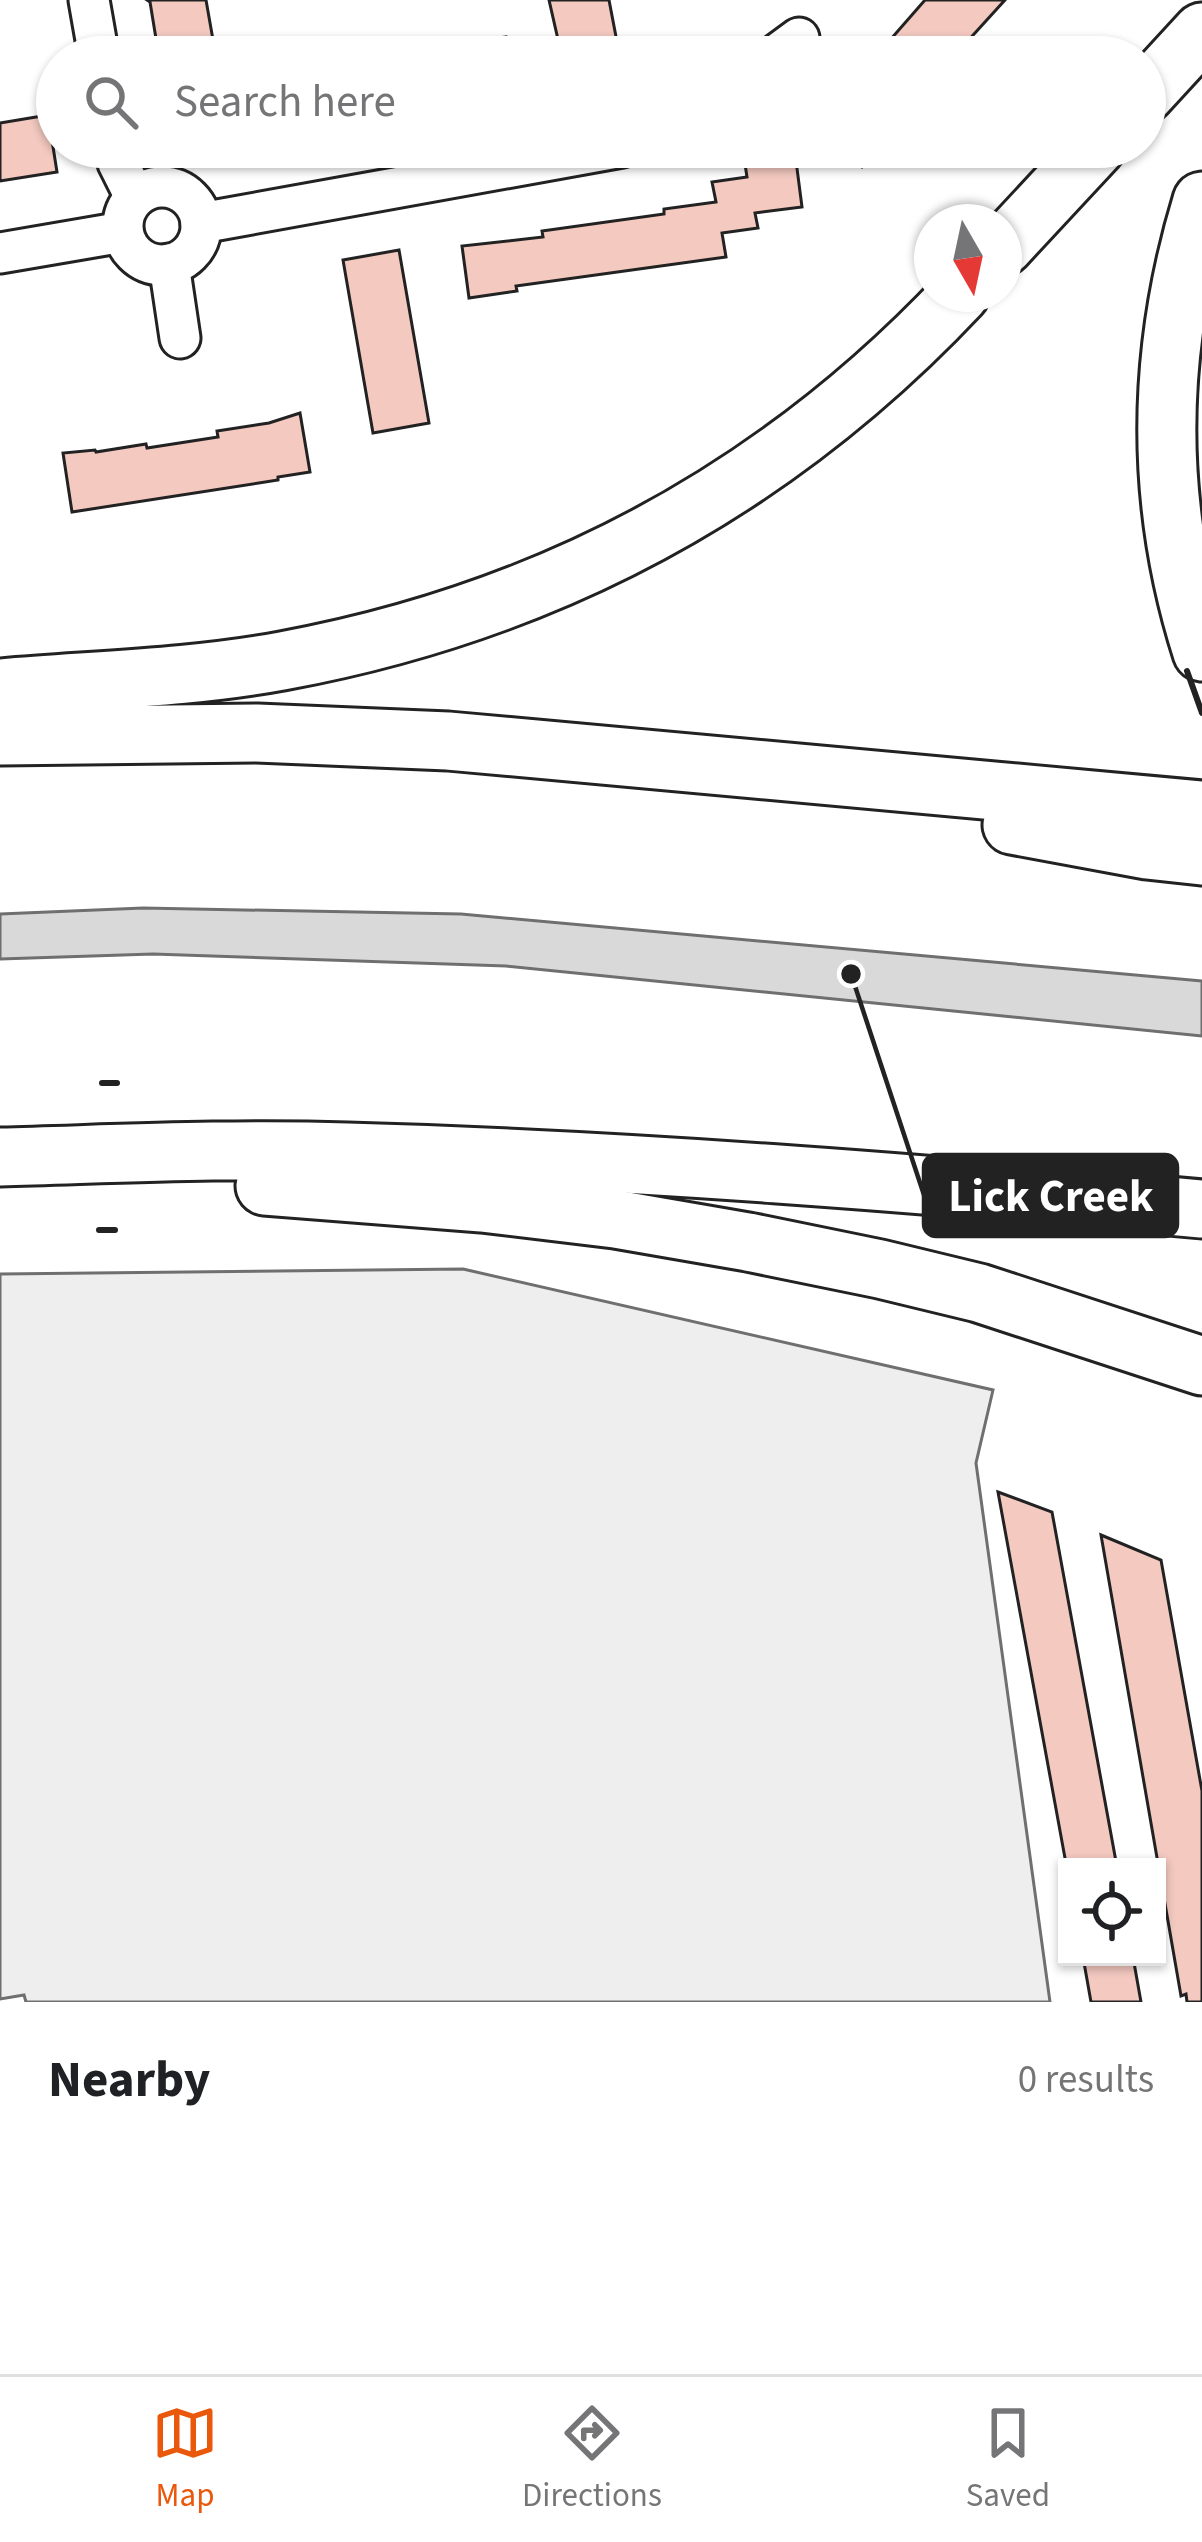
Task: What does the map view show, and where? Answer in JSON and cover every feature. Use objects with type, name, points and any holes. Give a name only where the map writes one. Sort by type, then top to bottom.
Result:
[{"type":"highway","points":[[1166,71],[1202,32]]},
{"type":"highway","points":[[1022,227],[1076,168]]},
{"type":"highway","points":[[1202,201],[1178,293],[1166,420],[1175,547],[1202,652]]},
{"type":"highway","points":[[0,688],[280,661],[424,627],[518,596],[593,564],[720,494],[825,421],[942,312]]},
{"type":"highway","points":[[0,736],[161,732],[352,736],[544,748],[1202,810]]},
{"type":"highway","points":[[672,762],[1147,850],[1202,856]]},
{"type":"highway","points":[[0,1157],[343,1152],[889,1180],[1202,1209]]},
{"type":"highway","points":[[114,1154],[267,1187],[482,1202],[748,1241],[979,1293],[1202,1366]]},
{"type":"street","points":[[89,0],[95,36]]},
{"type":"street","points":[[0,253],[129,214],[152,188],[162,187],[181,191],[195,204],[201,223],[198,242],[186,257],[153,264],[128,246],[129,214],[119,168]]},
{"type":"street","points":[[201,223],[506,168]]},
{"type":"street","points":[[169,264],[181,338]]},
{"type":"shaded area","points":[[143,908],[461,914],[1202,981],[1202,1036],[506,966],[153,954],[0,959],[0,914]]},
{"type":"shaded area","points":[[463,1269],[993,1390],[976,1463],[1050,2002],[26,2002],[24,1995],[0,1999],[0,1274]]},
{"type":"building","points":[[147,0],[206,0],[212,36],[156,36]]},
{"type":"building","points":[[549,0],[609,0],[616,36],[557,36]]},
{"type":"building","points":[[925,0],[1005,0],[972,36],[894,36]]},
{"type":"building","points":[[36,117],[36,168],[56,168],[57,172],[0,181],[0,123]]},
{"type":"building","points":[[746,168],[797,168],[802,207],[755,213],[758,228],[722,233],[726,257],[516,286],[517,291],[469,298],[462,246],[543,237],[542,231],[716,202],[712,182],[747,177]]},
{"type":"building","points":[[399,250],[429,423],[373,433],[343,260]]},
{"type":"building","points":[[300,413],[310,472],[72,512],[63,453],[146,444],[147,448],[218,437],[217,431]]},
{"type":"building","points":[[998,1492],[1052,1512],[1115,1858],[1065,1858]]},
{"type":"building","points":[[1101,1535],[1161,1560],[1202,1791],[1202,2002],[1187,2002],[1186,1994],[1181,1996],[1166,1910],[1166,1858],[1157,1858]]},
{"type":"building","points":[[1085,1966],[1135,1966],[1141,2002],[1091,2002]]},
{"type":"wall","points":[[1187,671],[1202,713]]},
{"type":"wall","points":[[102,1083],[117,1083]]},
{"type":"wall","points":[[99,1230],[115,1230]]},
{"type":"place","name":"Lick Creek","points":[[851,974]]}]
